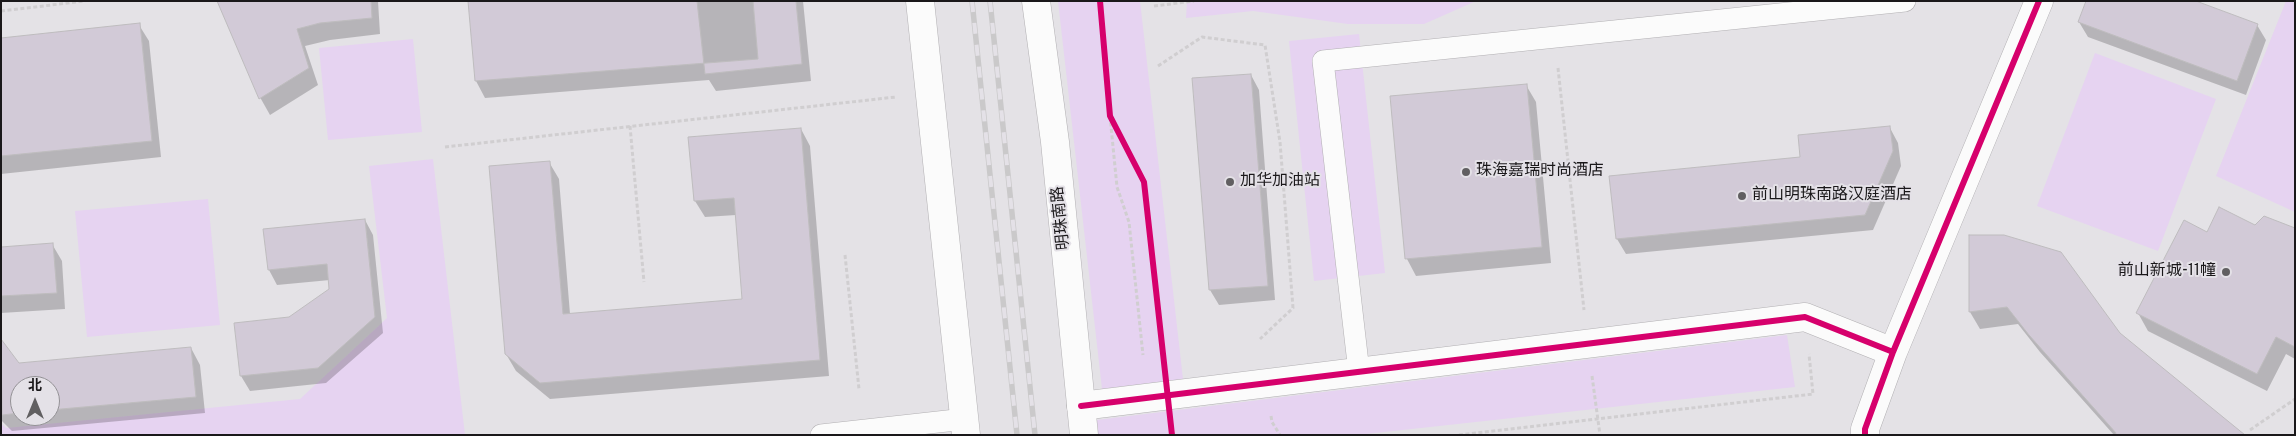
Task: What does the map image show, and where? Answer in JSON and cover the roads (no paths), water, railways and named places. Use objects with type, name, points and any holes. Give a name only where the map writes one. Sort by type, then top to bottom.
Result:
[{"type":"main road","points":[[920,1],[966,427]]},
{"type":"main road","name":"明珠南路","points":[[1036,1],[1055,142],[1084,435]]},
{"type":"main road","points":[[1865,435],[1865,428],[1893,352],[2039,1]]},
{"type":"main road","points":[[1081,406],[1805,317],[1893,352]]},
{"type":"lane","points":[[1359,372],[1323,61],[1905,1]]},
{"type":"lane","points":[[821,435],[966,427]]},
{"type":"railway","points":[[972,1],[1017,435]]},
{"type":"railway","points":[[990,1],[1035,435]]},
{"type":"place","name":"珠海嘉瑞时尚酒店","points":[[1466,172]]},
{"type":"place","name":"加华加油站","points":[[1230,182]]},
{"type":"place","name":"前山明珠南路汉庭酒店","points":[[1742,196]]},
{"type":"place","name":"前山新城-11幢","points":[[2226,272]]}]
